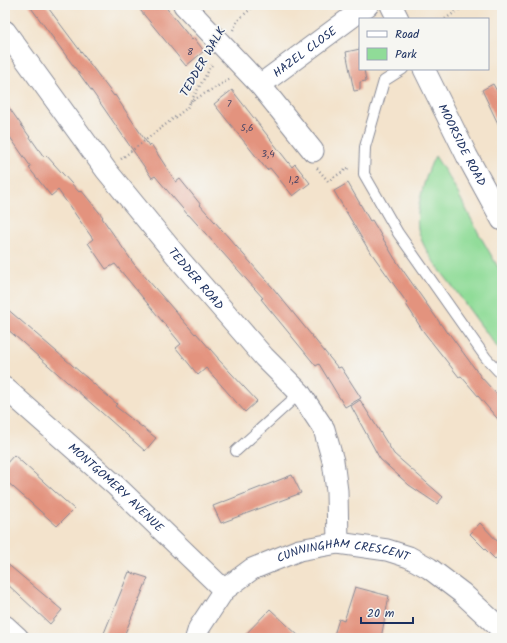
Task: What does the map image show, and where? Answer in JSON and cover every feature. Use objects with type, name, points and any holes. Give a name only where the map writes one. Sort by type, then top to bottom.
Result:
[{"type":"street","name":"HAZEL CLOSE","points":[[184,5],[260,85],[313,151]]},
{"type":"street","name":"HAZEL CLOSE","points":[[260,85],[368,5]]},
{"type":"street","points":[[391,5],[398,18]]},
{"type":"street","name":"TEDDER ROAD","points":[[5,31],[106,170],[199,282],[264,357],[300,393],[324,429],[333,461],[338,491],[338,543]]},
{"type":"street","name":"MOORSIDE ROAD","points":[[424,70],[467,156],[502,220]]},
{"type":"street","name":"MONTGOMERY AVENUE","points":[[5,388],[116,486],[224,590]]},
{"type":"street","name":"CUNNINGHAM CRESCENT","points":[[196,638],[199,628],[224,590],[252,569],[299,550],[338,543],[388,550],[409,557],[429,568],[462,593],[502,630]]},
{"type":"street","points":[[5,626],[18,638]]},
{"type":"lane","points":[[401,70],[384,81],[366,146],[364,174],[398,233],[486,358],[502,374]]},
{"type":"lane","points":[[236,451],[300,393]]},
{"type":"path","name":"TEDDER WALK","points":[[106,170],[187,108],[238,20],[255,5]]},
{"type":"path","points":[[446,18],[466,5]]},
{"type":"green space","points":[[435,156],[452,182],[502,274],[502,350],[500,351],[433,261],[419,233],[418,216],[421,194],[431,163]]},
{"type":"building","points":[[29,5],[46,5],[114,96],[115,95],[149,146],[151,144],[176,182],[180,179],[200,205],[273,288],[338,368],[341,367],[361,398],[345,407],[319,364],[316,366],[261,299],[263,298],[155,176],[152,178],[94,94]]},
{"type":"building","points":[[136,5],[164,5],[192,40],[194,38],[204,51],[186,66]]},
{"type":"building","points":[[359,49],[359,70],[364,70],[366,81],[360,82],[360,90],[354,91],[346,52]]},
{"type":"building","points":[[493,84],[502,100],[502,132],[482,90]]},
{"type":"building","points":[[232,90],[292,167],[295,164],[310,183],[293,196],[270,168],[267,170],[214,104]]},
{"type":"building","points":[[5,102],[44,157],[46,155],[79,192],[81,190],[103,217],[102,218],[134,264],[195,334],[196,333],[257,401],[245,412],[206,368],[198,375],[176,348],[181,344],[115,264],[106,269],[88,243],[93,239],[58,190],[51,196],[29,168],[31,167],[5,130]]},
{"type":"building","points":[[348,183],[370,221],[372,220],[395,259],[447,333],[448,332],[481,377],[502,400],[502,424],[461,376],[459,377],[423,331],[406,304],[407,303],[371,254],[334,191]]},
{"type":"building","points":[[5,307],[117,404],[115,406],[156,438],[145,451],[5,327]]},
{"type":"building","points":[[360,400],[394,454],[443,497],[437,504],[409,485],[380,459],[351,406]]},
{"type":"building","points":[[14,455],[74,509],[57,526],[5,480],[5,465]]},
{"type":"building","points":[[292,475],[301,493],[221,523],[213,506]]},
{"type":"building","points":[[480,523],[502,546],[502,554],[495,559],[470,534]]},
{"type":"building","points":[[5,562],[62,610],[50,624],[5,582]]},
{"type":"building","points":[[129,572],[148,578],[123,638],[102,638]]},
{"type":"building","points":[[355,587],[389,596],[381,638],[333,638],[339,619],[344,621]]},
{"type":"building","points":[[270,609],[301,638],[242,638]]}]
